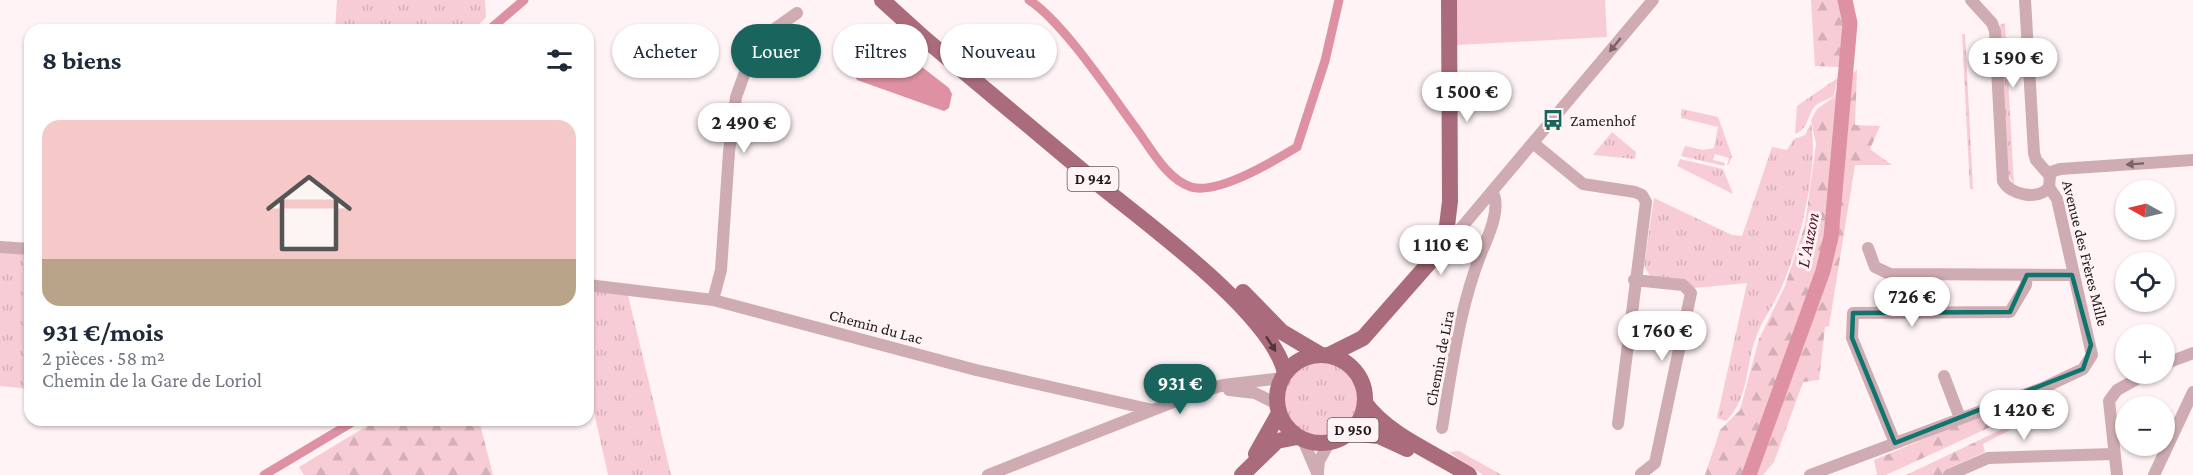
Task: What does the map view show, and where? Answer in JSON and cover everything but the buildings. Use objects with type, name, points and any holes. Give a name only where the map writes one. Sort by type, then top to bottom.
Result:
[{"type":"main road","name":"D 942","points":[[882,0],[925,39],[1220,285],[1264,334],[1280,358],[1283,376]]},
{"type":"main road","points":[[898,0],[1213,264],[1282,332],[1349,365],[1357,374]]},
{"type":"main road","points":[[1283,376],[1305,358],[1363,338],[1429,263],[1443,238],[1450,201],[1449,0]]},
{"type":"main road","points":[[1357,374],[1363,338]]},
{"type":"main road","name":"D 950","points":[[1244,473],[1277,441],[1300,438],[1329,443],[1350,433],[1360,420],[1365,403],[1365,392],[1357,374]]},
{"type":"main road","name":"D 950","points":[[1244,473],[1278,408],[1283,376]]},
{"type":"main road","points":[[1365,403],[1390,428],[1468,475]]},
{"type":"main road","points":[[1278,408],[1283,422],[1300,438]]},
{"type":"main road","points":[[1350,433],[1368,434],[1389,440],[1451,475]]},
{"type":"street","points":[[1443,238],[1450,239],[1456,234],[1653,0]]},
{"type":"street","points":[[1971,0],[1992,23],[1995,31],[2003,181],[2010,190],[2018,194],[2041,194],[2049,188]]},
{"type":"street","points":[[2025,0],[2032,146],[2036,160],[2048,173],[2060,169],[2193,160]]},
{"type":"street","points":[[713,300],[721,270],[729,152],[736,97],[756,42],[797,13]]},
{"type":"street","points":[[1533,143],[1583,184],[1642,195],[1646,202],[1634,280],[1618,424]]},
{"type":"street","name":"Avenue des Frères Mille","points":[[1810,475],[2077,373],[2089,362],[2091,345],[2072,275],[2057,199],[2049,188],[2051,179],[2048,173]]},
{"type":"street","name":"Chemin de Lira","points":[[1442,428],[1471,278],[1489,234],[1495,211],[1496,201],[1492,191]]},
{"type":"street","points":[[0,246],[24,248]]},
{"type":"street","points":[[1868,248],[1875,267],[1890,274],[2072,275]]},
{"type":"street","points":[[1895,442],[1852,338],[1853,313],[2010,312],[2026,285],[2027,275]]},
{"type":"street","points":[[1634,280],[1683,285],[1691,293],[1655,463],[1641,474]]},
{"type":"street","name":"Chemin du Lac","points":[[594,286],[713,300],[976,370],[1153,410]]},
{"type":"street","points":[[2175,360],[2193,353]]},
{"type":"street","points":[[988,475],[1153,410],[1232,383],[1283,376]]},
{"type":"street","points":[[1944,376],[1960,418]]},
{"type":"street","points":[[2117,475],[2109,401],[2117,390],[2128,384]]},
{"type":"street","points":[[1212,390],[1255,393],[1278,408]]},
{"type":"street","points":[[2154,475],[2193,392]]},
{"type":"street","points":[[1300,438],[1318,474]]},
{"type":"street","points":[[1318,474],[1319,461],[1329,443]]},
{"type":"street","points":[[1949,475],[1988,458],[2113,454]]},
{"type":"highlighted area","points":[[2027,275],[2072,275],[2091,345],[2083,369],[1895,443],[1852,338],[1853,313],[2010,312]]},
{"type":"green space","points":[[337,0],[485,0],[486,17],[480,24],[335,24]]},
{"type":"green space","points":[[1456,0],[1605,0],[1607,37],[1457,45]]},
{"type":"green space","points":[[1811,0],[1842,0],[1847,23],[1841,67],[1815,66]]},
{"type":"green space","points":[[2005,23],[2014,185],[2008,174],[2000,25]]},
{"type":"green space","points":[[1962,34],[1965,34],[1973,189],[1970,189]]},
{"type":"green space","points":[[1857,70],[1855,125],[1880,126],[1870,149],[1892,165],[1855,165],[1829,326],[1825,327],[1819,380],[1803,382],[1774,462],[1763,475],[1705,475],[1720,430],[1740,410],[1759,339],[1785,286],[1805,225],[1816,144],[1811,120],[1817,109],[1834,97],[1839,83]]},
{"type":"green space","points":[[1839,77],[1833,97],[1815,106],[1803,129],[1795,134],[1797,106]]},
{"type":"green space","points":[[1682,109],[1718,117],[1732,156],[1729,164],[1727,165],[1729,158],[1715,154],[1713,160],[1725,163],[1724,166],[1681,156],[1685,146],[1703,150],[1714,148],[1718,127],[1681,118]]},
{"type":"green space","points":[[1811,123],[1813,140],[1810,182],[1796,248],[1780,290],[1758,332],[1739,402],[1726,421],[1717,418],[1747,283],[1694,288],[1686,280],[1650,276],[1644,266],[1654,198],[1732,235],[1742,236],[1772,147],[1787,150],[1794,139],[1805,135]]},
{"type":"green space","points":[[1612,132],[1636,152],[1635,159],[1593,155]]},
{"type":"green space","points":[[1680,159],[1723,169],[1733,194],[1677,166]]},
{"type":"green space","points":[[0,252],[24,253],[24,388],[0,386]]},
{"type":"green space","points":[[594,290],[628,295],[671,475],[608,475],[594,412]]},
{"type":"green space","points":[[1321,363],[1335,366],[1347,374],[1355,386],[1358,400],[1355,414],[1347,426],[1335,434],[1321,437],[1307,434],[1295,426],[1287,414],[1284,400],[1287,386],[1295,374],[1307,366]]},
{"type":"green space","points":[[2038,395],[2049,400],[1886,475],[1877,475],[1874,460],[1974,418]]},
{"type":"green space","points":[[2055,404],[2058,405],[1983,444],[1985,452],[1950,468],[1943,475],[1906,475]]},
{"type":"green space","points":[[367,426],[481,426],[493,475],[304,475],[299,467]]},
{"type":"green space","points":[[1459,451],[1502,475],[1483,475],[1449,452]]},
{"type":"shaded area","points":[[928,72],[949,88],[952,94],[949,108],[944,111],[856,78],[928,78]]},
{"type":"waterway","points":[[496,24],[524,0]]},
{"type":"waterway","points":[[1029,0],[1042,10],[1071,41],[1166,170],[1182,183],[1202,188],[1230,182],[1297,147],[1325,61],[1339,0]]},
{"type":"waterway","name":"L'Auzon","points":[[1749,475],[1823,271],[1831,237],[1850,23],[1845,0]]},
{"type":"waterway","points":[[264,475],[346,426]]},
{"type":"place","name":"Zamenhof","points":[[1553,120]]}]
